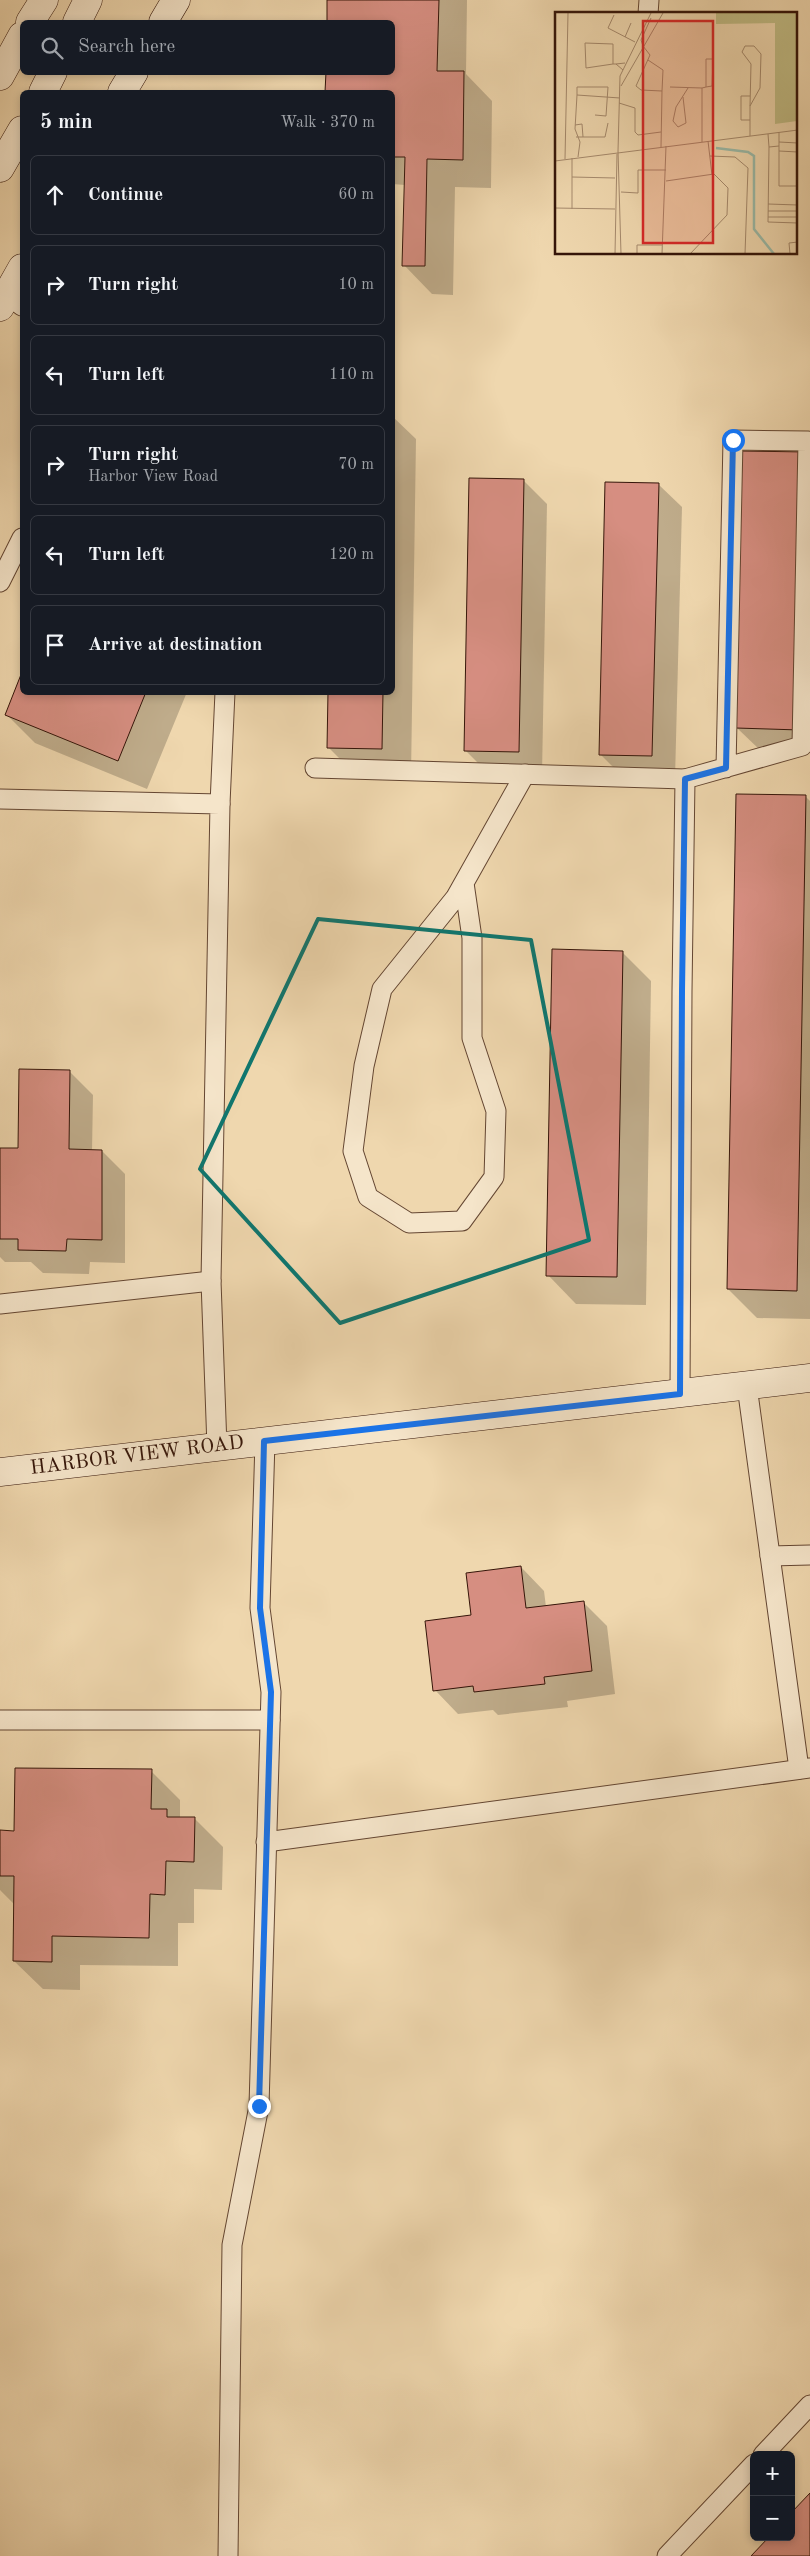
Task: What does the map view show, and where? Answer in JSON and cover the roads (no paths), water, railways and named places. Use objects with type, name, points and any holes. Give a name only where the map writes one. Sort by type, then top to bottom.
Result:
[{"type":"main road","points":[[31,20],[44,0]]},
{"type":"main road","points":[[78,20],[88,0]]},
{"type":"main road","points":[[164,20],[176,0]]},
{"type":"main road","points":[[0,76],[20,40]]},
{"type":"main road","points":[[44,90],[52,75]]},
{"type":"main road","points":[[123,90],[132,75]]},
{"type":"main road","points":[[0,168],[20,133]]},
{"type":"main road","points":[[7,299],[20,272]]},
{"type":"main road","name":"HARBOR VIEW ROAD","points":[[0,1472],[810,1378]]},
{"type":"lane","points":[[315,768],[685,779],[726,768],[802,746],[808,441],[733,440],[726,768]]},
{"type":"lane","points":[[0,582],[20,542]]},
{"type":"lane","points":[[217,1447],[211,1281],[220,804],[225,695]]},
{"type":"lane","points":[[464,883],[472,938],[472,1038],[496,1111],[494,1177],[462,1221],[408,1223],[368,1197],[353,1152],[364,1066],[382,989],[456,897],[525,774]]},
{"type":"lane","points":[[680,1394],[685,779]]},
{"type":"lane","points":[[0,800],[220,804]]},
{"type":"lane","points":[[0,1304],[211,1281]]},
{"type":"lane","points":[[266,1842],[804,1768],[770,1556],[747,1386]]},
{"type":"lane","points":[[228,2556],[232,2245],[259,2106],[271,1692],[260,1608],[264,1441]]},
{"type":"lane","points":[[770,1556],[810,1555]]},
{"type":"lane","points":[[0,1720],[270,1720]]},
{"type":"lane","points":[[767,2451],[810,2405]]},
{"type":"lane","points":[[667,2556],[750,2468]]}]
